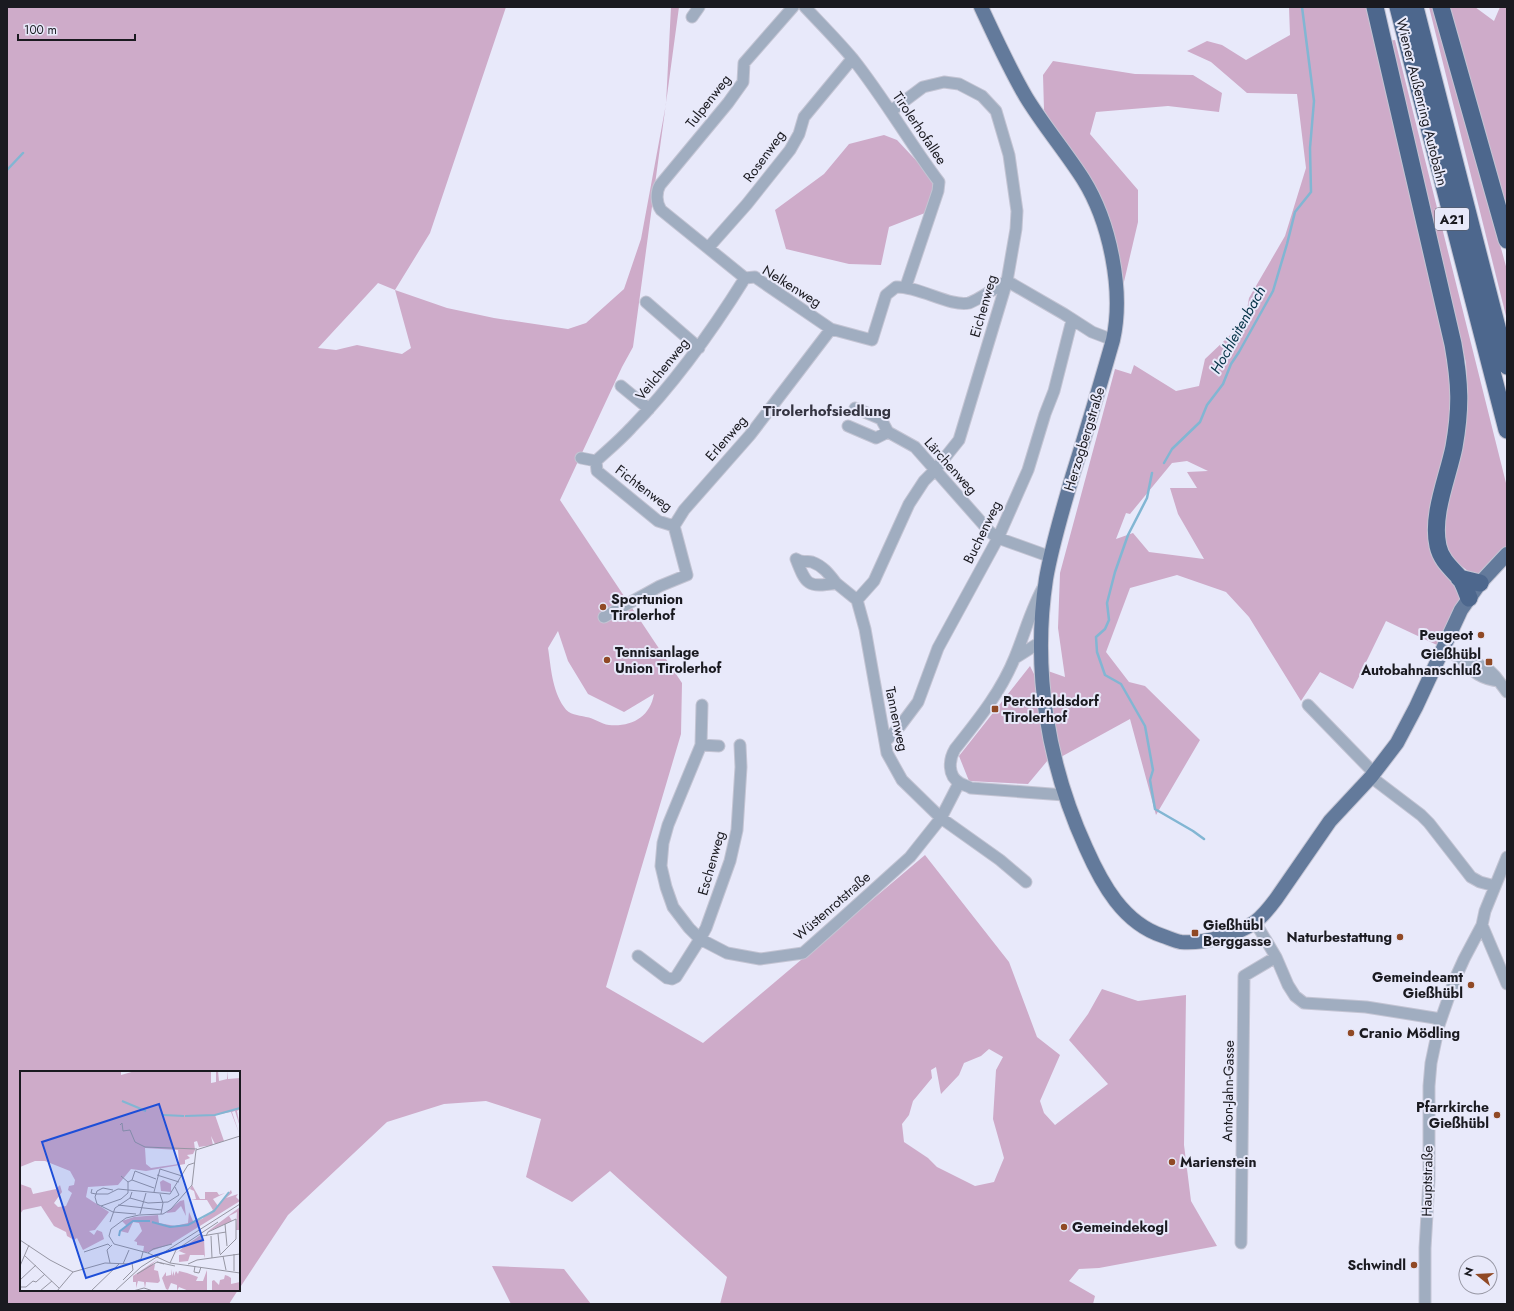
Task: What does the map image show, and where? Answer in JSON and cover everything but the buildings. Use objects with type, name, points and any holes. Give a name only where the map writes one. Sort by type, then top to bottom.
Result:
[{"type":"highway","points":[[1375,7],[1446,309],[1458,375],[1460,400],[1458,422],[1436,532],[1438,547],[1442,556],[1450,569],[1459,578],[1469,598]]},
{"type":"highway","name":"Wiener Außenring Autobahn","points":[[1398,7],[1507,430]]},
{"type":"highway","name":"Wiener Außenring Autobahn","points":[[1415,7],[1507,366]]},
{"type":"highway","points":[[1440,7],[1507,240]]},
{"type":"highway","points":[[1459,578],[1480,583]]},
{"type":"main road","name":"Herzogbergstraße","points":[[981,7],[1026,97],[1083,180],[1095,201],[1103,223],[1116,283],[1117,316],[1113,340],[1059,524],[1051,557],[1046,582],[1042,641],[1045,707],[1049,736],[1064,795],[1076,827],[1108,892],[1133,920],[1148,930],[1182,942],[1219,938],[1232,934],[1255,922],[1266,912],[1276,899],[1330,821],[1372,775],[1397,743],[1443,648]]},
{"type":"main road","points":[[1443,648],[1469,598],[1480,583],[1507,554]]},
{"type":"street","points":[[692,18],[699,7]]},
{"type":"street","name":"Tulpenweg","points":[[657,194],[660,184],[728,103],[743,82],[744,63],[793,7]]},
{"type":"street","name":"Tirolerhofallee","points":[[805,7],[852,59],[891,111],[939,182],[938,191],[906,286]]},
{"type":"street","name":"Rosenweg","points":[[708,248],[747,204],[790,150],[799,134],[804,117],[852,59]]},
{"type":"street","name":"Eichenweg","points":[[857,600],[874,581],[909,504],[924,481],[935,470],[959,440],[1007,281],[1016,229],[1016,211],[1009,155],[996,111],[982,96],[958,84],[944,82],[923,87],[891,111]]},
{"type":"street","name":"Nelkenweg","points":[[657,194],[659,207],[661,210],[745,278],[755,277],[831,329],[872,340],[886,295],[896,287],[906,286]]},
{"type":"street","name":"Veilchenweg","points":[[596,466],[675,379],[726,309],[745,278]]},
{"type":"street","points":[[906,286],[959,304],[970,302],[1007,281],[1092,332],[1113,340]]},
{"type":"street","points":[[646,302],[698,348]]},
{"type":"street","name":"Buchenweg","points":[[885,742],[900,726],[918,702],[938,648],[998,538],[1028,470],[1045,414],[1054,391],[1072,320]]},
{"type":"street","name":"Erlenweg","points":[[674,526],[684,510],[750,435],[831,329]]},
{"type":"street","points":[[621,386],[649,409]]},
{"type":"street","name":"Lärchenweg","points":[[855,408],[881,419],[888,432],[915,447],[990,532],[998,538],[1051,557]]},
{"type":"street","points":[[848,426],[876,438],[888,432]]},
{"type":"street","points":[[581,458],[596,466]]},
{"type":"street","name":"Fichtenweg","points":[[596,466],[658,521],[674,526]]},
{"type":"street","points":[[604,616],[660,586],[687,575],[674,526]]},
{"type":"street","points":[[1046,582],[1036,598],[1014,658],[989,705],[955,749],[951,756],[950,764],[951,772],[959,783],[971,788],[1064,795]]},
{"type":"street","points":[[836,583],[857,600]]},
{"type":"street","name":"Tannenweg","points":[[857,600],[865,629],[887,753],[902,780],[941,818],[1000,860],[1026,882]]},
{"type":"street","points":[[1014,658],[1042,641]]},
{"type":"street","points":[[1443,648],[1463,660],[1467,666],[1476,673],[1491,681],[1499,682],[1507,692]]},
{"type":"street","name":"Wüstenrotstraße","points":[[702,705],[701,745],[668,825],[663,843],[661,866],[673,907],[689,928],[700,939],[727,953],[760,959],[803,953],[910,856],[941,818],[959,783]]},
{"type":"street","points":[[1308,705],[1372,775],[1430,822],[1472,877],[1480,882],[1495,886]]},
{"type":"street","points":[[701,745],[719,746]]},
{"type":"street","name":"Eschenweg","points":[[638,956],[667,978],[672,979],[676,977],[706,928],[730,861],[737,822],[740,745]]},
{"type":"street","name":"Hauptstraße","points":[[1425,1304],[1425,1248],[1429,1180],[1429,1086],[1432,1057],[1441,1019],[1461,964],[1482,925],[1495,886],[1507,857]]},
{"type":"street","points":[[1255,922],[1276,957],[1288,985],[1295,996],[1304,1003],[1366,1007],[1441,1019]]},
{"type":"street","points":[[1482,925],[1507,984]]},
{"type":"street","name":"Anton-Jahn-Gasse","points":[[1241,1243],[1244,976],[1276,957]]},
{"type":"shaded area","points":[[7,7],[506,7],[430,233],[395,290],[447,308],[494,318],[568,329],[586,323],[624,289],[641,239],[666,106],[633,347],[622,367],[560,500],[682,683],[681,734],[606,987],[703,1043],[925,855],[1009,962],[1037,1037],[1060,1055],[1040,1101],[1044,1113],[1055,1125],[1108,1084],[1069,1040],[1088,1014],[1102,989],[1138,1001],[1186,995],[1184,1145],[1191,1201],[1217,1246],[1099,1268],[1079,1269],[1069,1281],[1095,1296],[1093,1304],[720,1304],[727,1277],[610,1171],[572,1202],[526,1177],[541,1119],[486,1101],[444,1104],[387,1122],[288,1215],[240,1287],[240,1071],[20,1071],[20,1291],[237,1291],[229,1304],[7,1304]],"holes":[[[378,283],[395,290],[411,348],[402,354],[357,345],[336,350],[318,348]],[[558,631],[568,661],[588,694],[624,712],[654,694],[649,709],[639,719],[617,725],[609,725],[568,712],[560,700],[554,686],[548,648]],[[989,1049],[1003,1057],[996,1070],[993,1119],[1004,1158],[994,1182],[975,1186],[937,1167],[928,1158],[904,1142],[902,1124],[909,1115],[913,1101],[932,1078],[931,1070],[936,1067],[941,1094],[959,1075],[964,1063],[981,1056]]]},
{"type":"shaded area","points":[[671,7],[679,7],[666,103]]},
{"type":"shaded area","points":[[1289,7],[1370,7],[1445,341],[1453,391],[1448,436],[1433,510],[1462,595],[1437,645],[1386,621],[1353,689],[1320,672],[1301,701],[1249,617],[1226,592],[1177,575],[1130,588],[1106,652],[1129,682],[1145,686],[1200,740],[1156,815],[1130,719],[1059,758],[1048,671],[1065,677],[1058,628],[1060,573],[1115,369],[1131,374],[1134,365],[1176,391],[1199,386],[1205,359],[1245,321],[1249,298],[1285,236],[1306,168],[1297,94],[1247,93],[1211,62],[1187,51],[1207,41],[1222,45],[1246,60],[1290,35]],"holes":[[[1187,461],[1208,471],[1187,472],[1197,488],[1170,488],[1178,514],[1204,559],[1149,552],[1133,533],[1116,539],[1126,513],[1130,514],[1172,463]]]},
{"type":"shaded area","points":[[1429,7],[1435,7],[1507,270],[1507,320]]},
{"type":"shaded area","points":[[1448,7],[1475,7],[1494,21],[1500,7],[1507,7],[1507,221]]},
{"type":"shaded area","points":[[1395,40],[1507,487],[1507,546],[1479,576],[1468,571],[1453,560],[1444,540],[1445,515],[1468,406],[1466,363],[1388,41]]},
{"type":"shaded area","points":[[1053,61],[1135,74],[1193,75],[1222,93],[1219,112],[1168,106],[1096,112],[1090,134],[1138,190],[1138,222],[1123,286],[1109,218],[1044,110],[1043,75]]},
{"type":"shaded area","points":[[884,135],[897,140],[927,172],[935,186],[925,213],[889,227],[881,265],[849,264],[786,249],[775,210],[824,174],[849,144]]},
{"type":"shaded area","points":[[1030,666],[1036,678],[1048,760],[1028,784],[969,781],[959,756]]},
{"type":"shaded area","points":[[492,1266],[564,1269],[591,1304],[511,1304]]},
{"type":"waterway","name":"Hochleitenbach","points":[[1164,463],[1172,449],[1200,422],[1207,405],[1223,384],[1231,364],[1273,291],[1295,212],[1311,192],[1310,148],[1314,101],[1302,7]]},
{"type":"waterway","points":[[7,170],[23,153]]},
{"type":"waterway","name":"Hochleitenbach","points":[[1152,473],[1147,498],[1128,535],[1115,572],[1107,603],[1109,620],[1105,629],[1096,637],[1097,652],[1105,675],[1121,684],[1145,726],[1153,770],[1150,780],[1155,809],[1204,839]]},
{"type":"place","name":"Sportunion Tirolerhof","points":[[603,607]]},
{"type":"place","name":"Peugeot","points":[[1481,635]]},
{"type":"place","name":"Tennisanlage Union Tirolerhof","points":[[607,660]]},
{"type":"place","name":"Gießhübl Autobahnanschluß","points":[[1489,662]]},
{"type":"place","name":"Perchtoldsdorf Tirolerhof","points":[[995,709]]},
{"type":"place","name":"Gießhübl Berggasse","points":[[1195,933]]},
{"type":"place","name":"Naturbestattung","points":[[1400,937]]},
{"type":"place","name":"Gemeindeamt Gießhübl","points":[[1471,985]]},
{"type":"place","name":"Cranio Mödling","points":[[1351,1033]]},
{"type":"place","name":"Pfarrkirche Gießhübl","points":[[1497,1115]]},
{"type":"place","name":"Marienstein","points":[[1172,1162]]},
{"type":"place","name":"Gemeindekogl","points":[[1064,1227]]},
{"type":"place","name":"Schwindl","points":[[1414,1265]]},
{"type":"district","name":"Tirolerhofsiedlung","points":[[827,411]]}]
